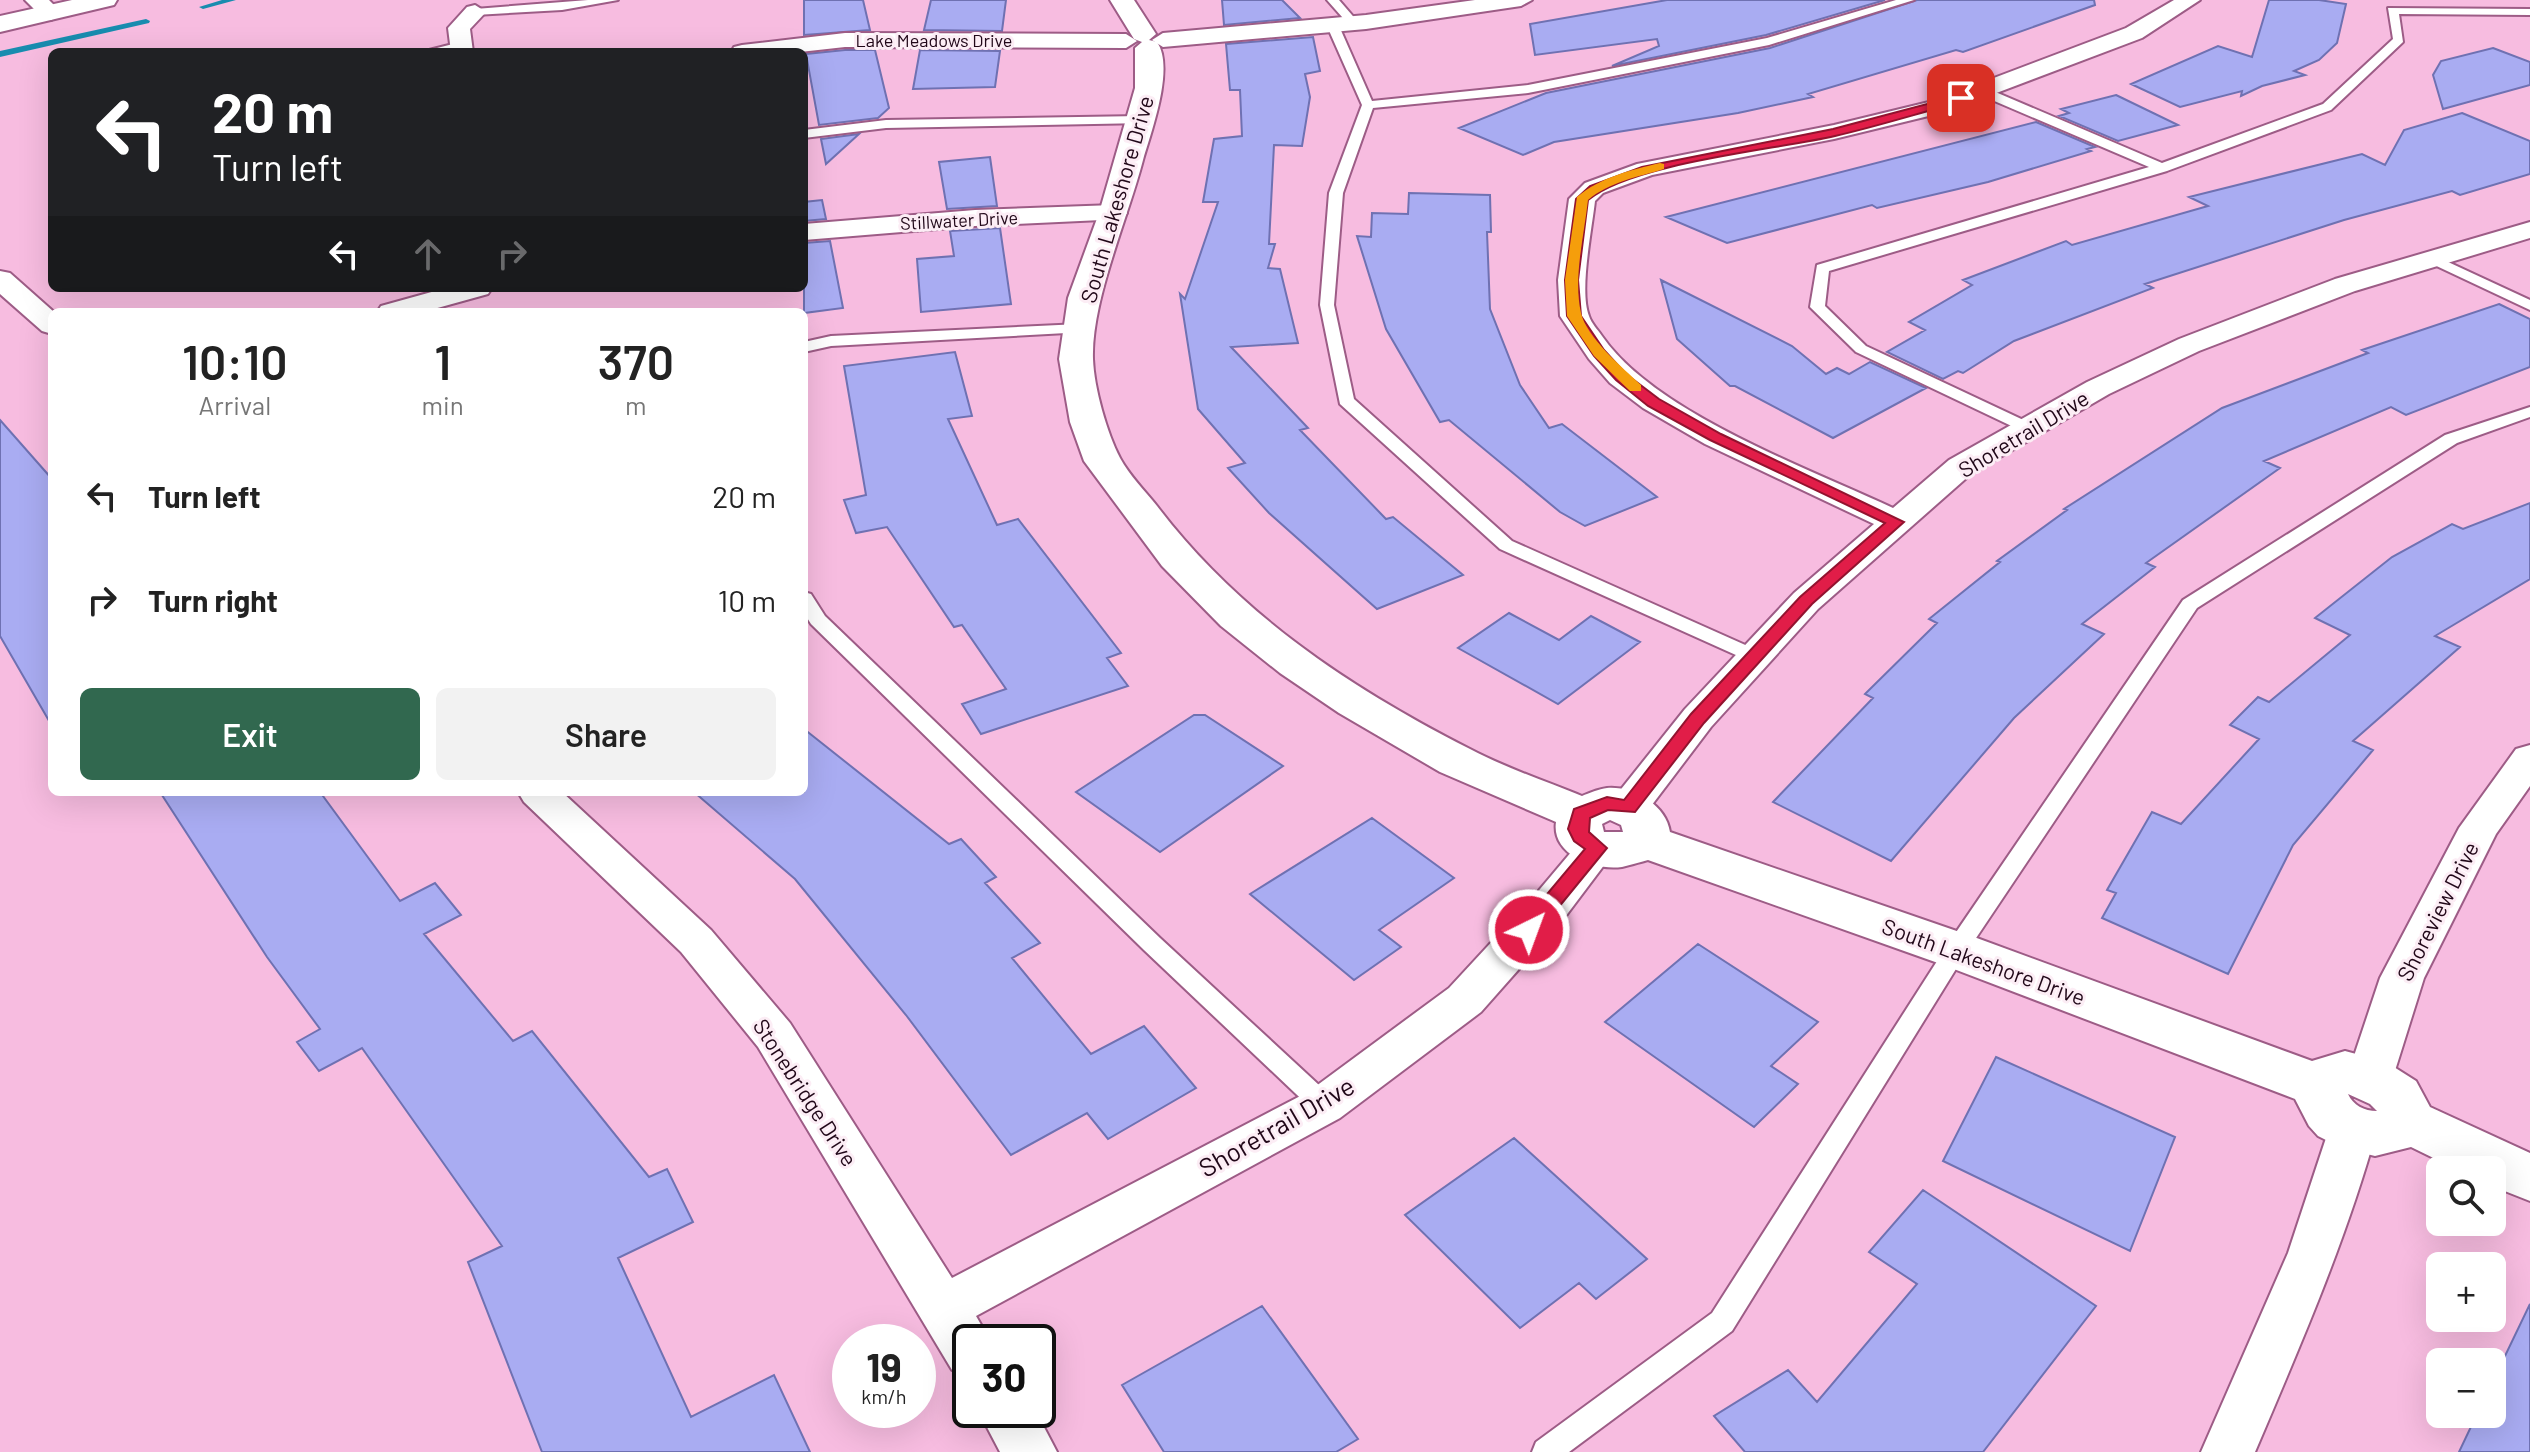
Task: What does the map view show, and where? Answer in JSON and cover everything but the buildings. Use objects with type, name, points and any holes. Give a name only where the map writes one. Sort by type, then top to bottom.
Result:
[{"type":"street","points":[[0,24],[43,6],[105,0]]},
{"type":"street","points":[[1122,0],[1145,40]]},
{"type":"street","name":"Lake Meadows Drive","points":[[776,48],[845,40],[1145,40],[1343,25],[1454,12],[1521,0]]},
{"type":"street","points":[[1896,522],[1716,437],[1654,402],[1621,377],[1599,353],[1574,316],[1572,280],[1582,199],[1594,188],[1646,169],[1834,132],[1941,106],[2134,33],[2189,0]]},
{"type":"street","points":[[462,48],[459,28],[475,12]]},
{"type":"street","name":"South Lakeshore Drive","points":[[1145,40],[1150,74],[1141,120],[1114,213],[1084,298],[1076,359],[1088,422],[1103,461],[1176,558],[1236,617],[1295,664],[1403,732],[1589,831]]},
{"type":"street","name":"Stillwater Drive","points":[[808,232],[914,222],[1114,213]]},
{"type":"street","name":"Shoretrail Drive","points":[[1637,824],[1698,718],[1754,656],[1806,601],[1960,467],[2098,388],[2189,345],[2345,285],[2530,230]]},
{"type":"street","points":[[0,279],[48,321]]},
{"type":"street","points":[[406,308],[464,292]]},
{"type":"street","name":"Shoreview Drive","points":[[2345,1082],[2479,828],[2530,758]]},
{"type":"street","name":"Stonebridge Drive","points":[[542,796],[696,941],[774,1035],[952,1325]]},
{"type":"street","points":[[1589,831],[1624,852],[1637,824]]},
{"type":"street","name":"South Lakeshore Drive","points":[[1637,824],[1956,950],[2397,1097],[2405,1120]]},
{"type":"street","name":"Shoretrail Drive","points":[[942,1309],[1324,1105],[1465,1000],[1550,906],[1589,831]]},
{"type":"street","points":[[2345,1082],[2320,1097],[2326,1109],[2353,1129],[2381,1136],[2401,1128],[2405,1120],[2530,1178]]},
{"type":"street","points":[[2228,1452],[2291,1302],[2308,1271],[2353,1129]]},
{"type":"street","points":[[1016,1428],[1030,1452]]},
{"type":"lane","points":[[475,12],[562,7],[612,0]]},
{"type":"lane","points":[[1333,0],[1368,105],[1336,193],[1327,305],[1346,401],[1506,545],[1754,656]]},
{"type":"lane","points":[[1368,105],[1528,89],[1769,41],[1908,0]]},
{"type":"lane","points":[[2028,428],[1861,349],[1817,307],[1822,268],[2162,168],[2327,107],[2399,40],[2392,10],[2530,12]]},
{"type":"lane","points":[[1982,91],[2162,168]]},
{"type":"lane","points":[[808,134],[886,124],[1141,120]]},
{"type":"lane","points":[[2433,259],[2530,306]]},
{"type":"lane","points":[[808,346],[831,341],[1080,329]]},
{"type":"lane","points":[[1546,1452],[1722,1322],[1956,950],[2190,604],[2451,439],[2530,412]]},
{"type":"lane","points":[[808,603],[829,631],[1152,944],[1324,1105]]},
{"type":"waterway","points":[[203,7],[232,0]]},
{"type":"waterway","points":[[0,54],[146,21]]},
{"type":"slow traffic","points":[[1636,388],[1599,353],[1574,316],[1572,280],[1582,199],[1594,188],[1660,166]]},
{"type":"route","points":[[1529,930],[1597,848],[1588,843],[1577,829],[1581,814],[1597,805],[1628,808],[1698,718],[1806,601],[1896,522],[1716,437],[1654,402],[1621,377],[1599,353],[1574,316],[1572,280],[1582,199],[1594,188],[1646,169],[1834,132],[1941,106],[1961,98]]}]
